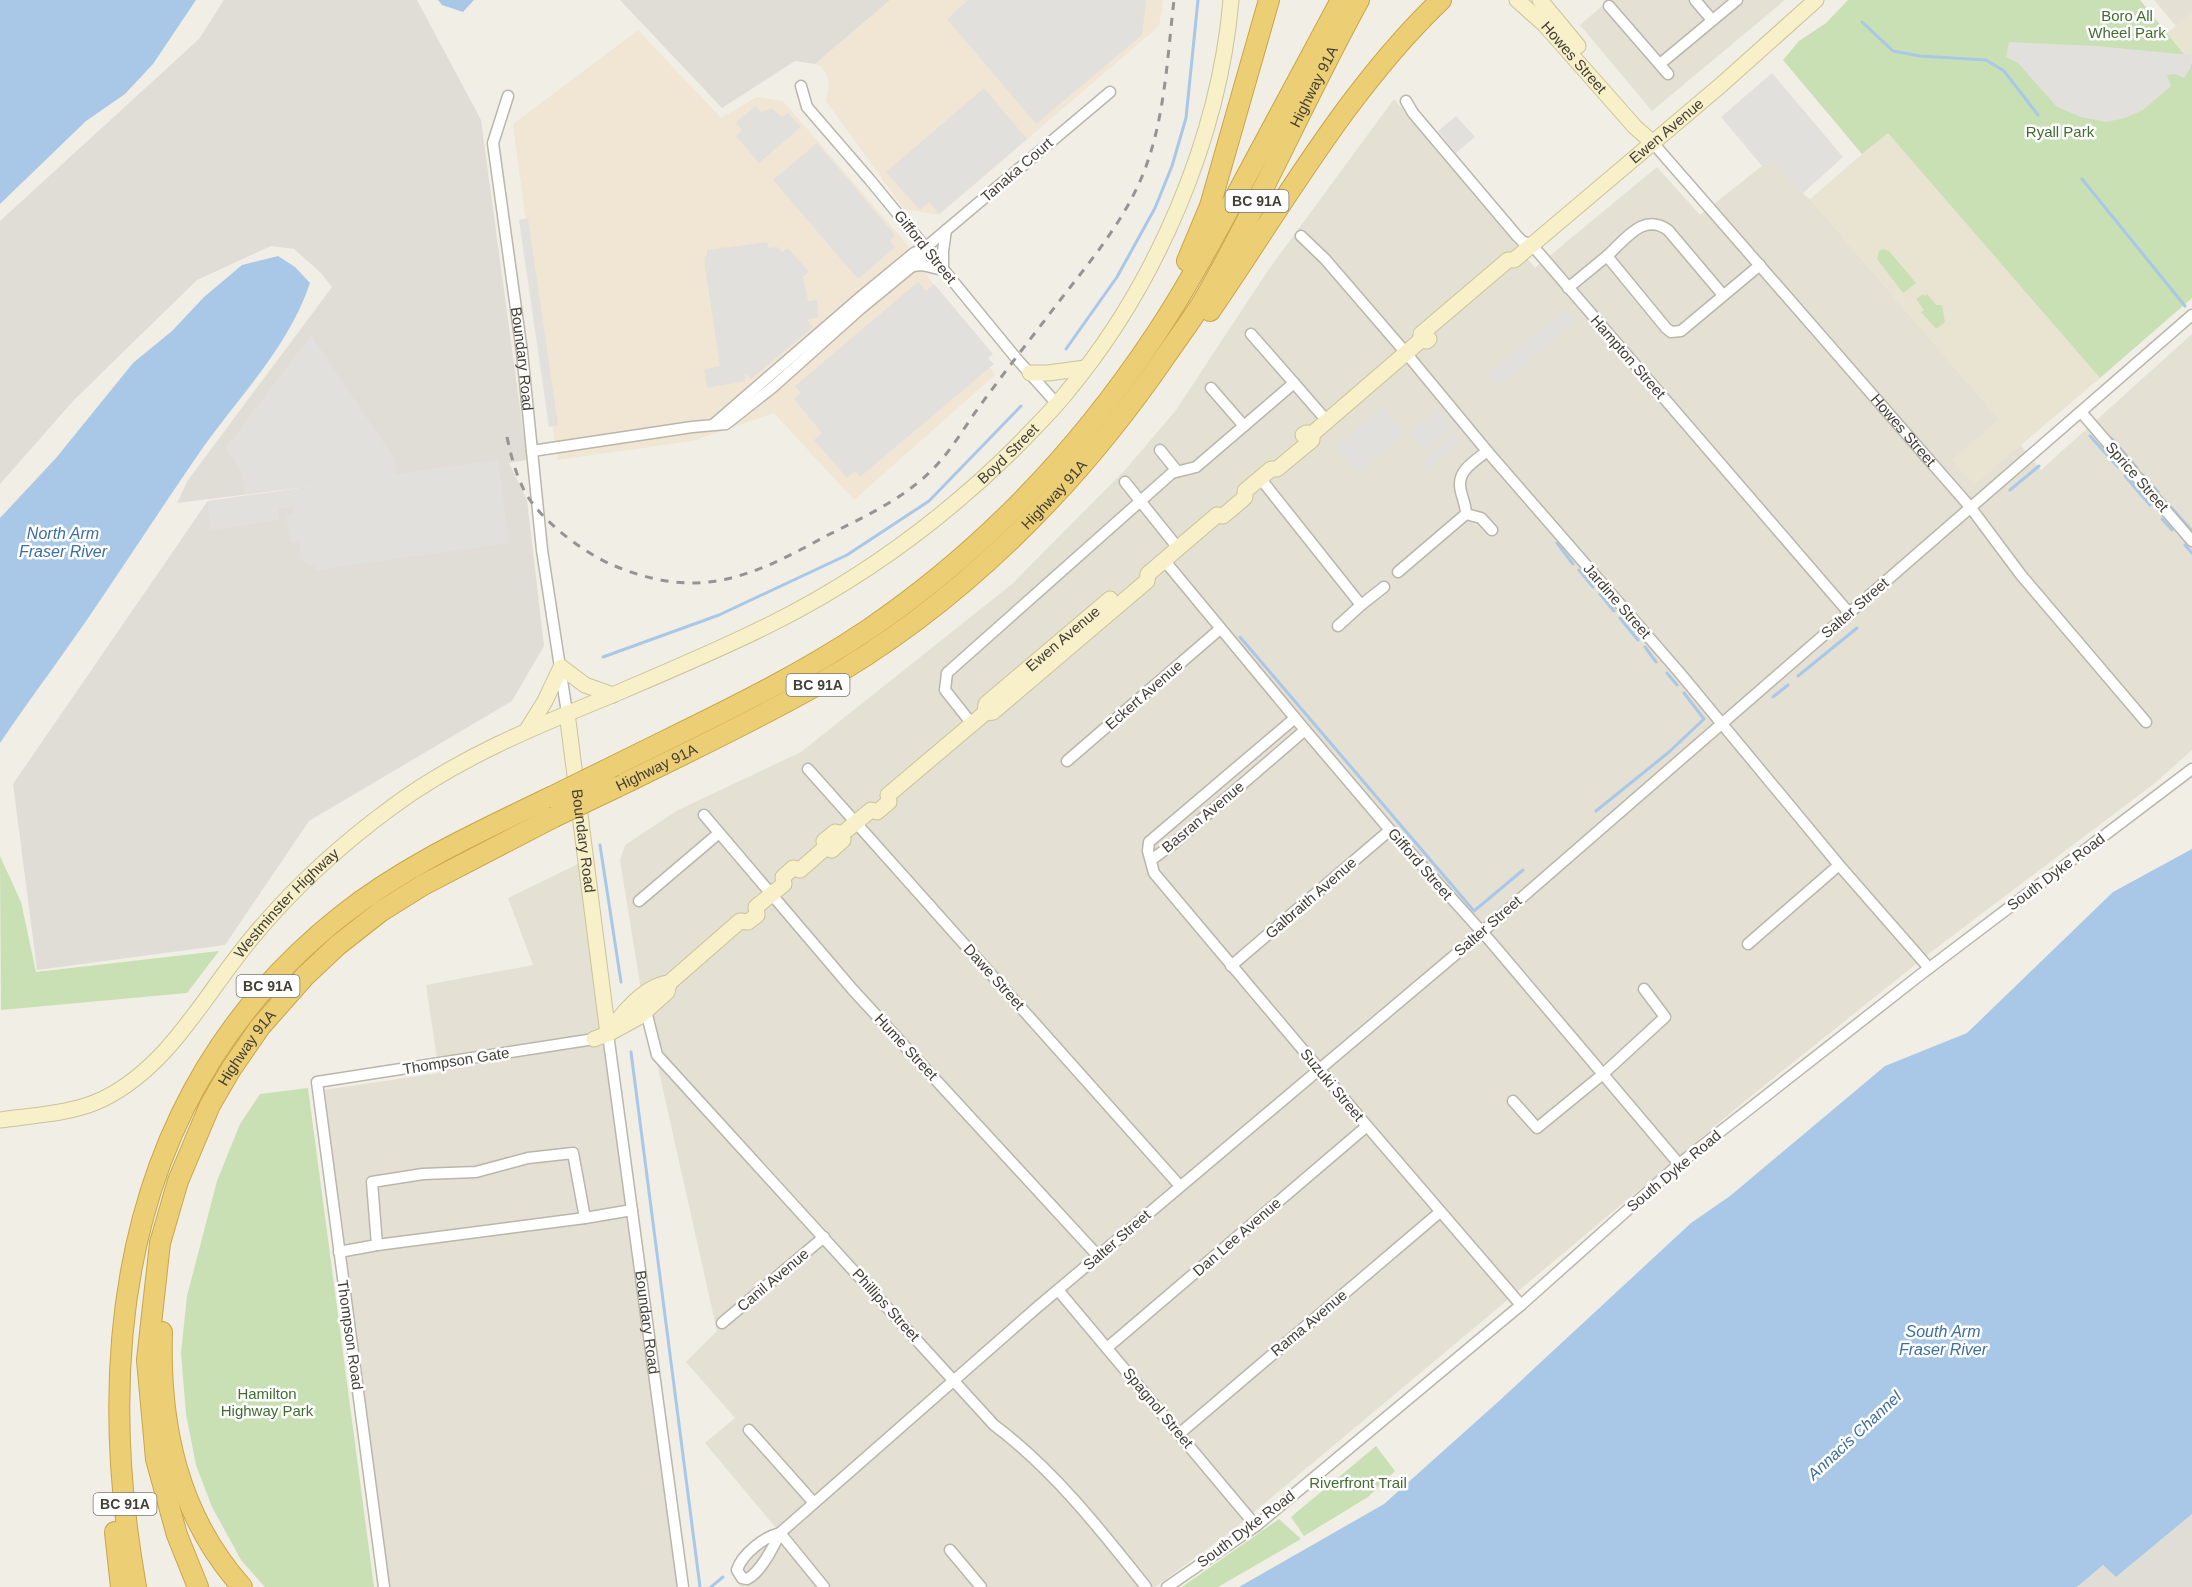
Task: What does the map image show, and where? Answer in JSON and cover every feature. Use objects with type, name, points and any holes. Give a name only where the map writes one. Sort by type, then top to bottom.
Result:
[{"type":"highway","points":[[1157,333],[1170,297],[1210,206],[1269,0]]},
{"type":"highway","name":"Highway 91A","points":[[136,1587],[127,1535],[120,1419],[121,1347],[130,1271],[140,1225],[157,1169],[179,1118],[218,1050],[256,998],[303,949],[376,890],[449,847],[614,766],[814,663],[869,628],[931,583],[983,538],[1060,460],[1106,405],[1157,333],[1204,254],[1341,0]]},
{"type":"highway","name":"Highway 91A","points":[[198,1587],[177,1535],[156,1459],[147,1360],[160,1243],[178,1181],[210,1105],[231,1070],[277,1007],[305,975],[357,929],[423,885],[465,861],[818,685],[888,640],[934,606],[991,558],[1033,518],[1105,439],[1140,393],[1204,300],[1359,0]]},
{"type":"highway","points":[[1140,393],[1185,347],[1348,104],[1409,31],[1441,0]]},
{"type":"highway","points":[[231,1070],[189,1182],[172,1241],[162,1307],[161,1354],[166,1426],[187,1500],[218,1558],[242,1587]]},
{"type":"highway","points":[[120,1419],[112,1452],[114,1514],[121,1587]]},
{"type":"street","name":"Boyd Street","points":[[567,713],[770,625],[891,553],[987,476],[1057,404],[1086,368],[1117,322],[1153,260],[1190,177],[1213,100],[1231,0]]},
{"type":"street","name":"Howes Street","points":[[1517,0],[1545,25],[1760,264],[1971,508],[2021,575],[2146,722]]},
{"type":"street","name":"Howes Street","points":[[1540,0],[1643,124],[1653,143]]},
{"type":"street","points":[[1695,0],[1712,20]]},
{"type":"street","points":[[1660,64],[1737,0]]},
{"type":"street","name":"Ewen Avenue","points":[[601,1037],[657,984],[669,982],[741,921],[748,922],[757,915],[756,907],[784,884],[791,887],[801,879],[800,870],[825,848],[832,850],[843,840],[842,834],[871,810],[877,812],[889,802],[888,795],[985,713],[986,704],[1141,573],[1148,574],[1217,515],[1223,516],[1236,505],[1245,497],[1245,491],[1266,473],[1277,469],[1312,440],[1312,434],[1421,340],[1427,341],[1514,266],[1514,260],[1653,143],[1816,0]]},
{"type":"street","points":[[1609,6],[1668,74]]},
{"type":"street","name":"Gifford Street","points":[[801,86],[807,107],[1057,404]]},
{"type":"street","name":"Tanaka Court","points":[[925,248],[1110,92]]},
{"type":"street","name":"Boundary Road","points":[[508,96],[493,143],[522,352],[542,550],[561,667],[602,990],[601,1037],[632,1210],[683,1587]]},
{"type":"street","name":"Hampton Street","points":[[1406,101],[1413,113],[1517,236],[1532,245],[1850,614]]},
{"type":"street","points":[[1568,288],[1637,228],[1647,223],[1659,224],[1668,230],[1723,295]]},
{"type":"street","points":[[913,266],[943,270],[946,230]]},
{"type":"street","name":"Jardine Street","points":[[1301,236],[1325,259],[1407,353],[1487,451],[1929,969]]},
{"type":"street","points":[[532,451],[726,424],[736,418],[921,259],[925,248]]},
{"type":"street","points":[[714,424],[863,295],[914,254],[925,248]]},
{"type":"street","points":[[1607,256],[1671,332],[1681,331],[1760,264]]},
{"type":"street","name":"Salter Street","points":[[824,1587],[780,1533],[953,1379],[1481,933],[2192,315]]},
{"type":"street","points":[[1251,334],[1327,421]]},
{"type":"street","points":[[1030,373],[1086,368]]},
{"type":"street","points":[[972,724],[945,690],[947,672],[1172,473],[1196,467],[1294,384]]},
{"type":"street","points":[[1211,388],[1244,426]]},
{"type":"street","name":"Sprice Street","points":[[2081,412],[2192,541]]},
{"type":"street","points":[[1160,450],[1177,471]]},
{"type":"street","points":[[1398,572],[1466,514],[1466,503],[1460,484],[1462,474],[1487,451]]},
{"type":"street","points":[[1266,473],[1361,605]]},
{"type":"street","points":[[1125,482],[1178,548]]},
{"type":"street","points":[[1466,514],[1481,518],[1492,530]]},
{"type":"street","name":"Gifford Street","points":[[1164,560],[1390,830],[1491,942],[1679,1164]]},
{"type":"street","points":[[1338,626],[1384,587]]},
{"type":"street","name":"Eckert Avenue","points":[[1067,761],[1220,629]]},
{"type":"street","points":[[527,730],[545,701],[561,667],[585,685],[613,695]]},
{"type":"street","name":"Westminster Highway","points":[[0,1120],[93,1104],[136,1079],[167,1050],[266,921],[338,849],[418,789],[460,764],[527,730],[567,713]]},
{"type":"street","name":"Basran Avenue","points":[[1295,718],[1149,842],[1148,851],[1151,860],[1173,844],[1305,730]]},
{"type":"street","name":"Dawe Street","points":[[808,769],[1180,1186]]},
{"type":"street","name":"South Dyke Road","points":[[1167,1587],[1256,1526],[1521,1305],[1679,1164],[1929,969],[2192,769]]},
{"type":"street","name":"Hume Street","points":[[704,815],[853,990],[1099,1257]]},
{"type":"street","name":"Galbraith Avenue","points":[[1232,966],[1390,830]]},
{"type":"street","points":[[639,901],[719,833]]},
{"type":"street","name":"Suzuki Street","points":[[1151,860],[1154,873],[1521,1305]]},
{"type":"street","points":[[1748,944],[1839,865]]},
{"type":"street","name":"Ewen Avenue","points":[[601,1037],[646,1011],[667,992],[669,982]]},
{"type":"street","points":[[1513,1101],[1537,1128],[1603,1074],[1665,1017],[1644,989]]},
{"type":"street","points":[[602,990],[615,1005],[629,1009]]},
{"type":"street","name":"Phillips Street","points":[[646,1011],[657,1055],[994,1425],[1038,1460],[1146,1587]]},
{"type":"street","name":"Thompson Gate","points":[[317,1082],[601,1037]]},
{"type":"street","name":"Thompson Road","points":[[317,1082],[384,1587]]},
{"type":"street","name":"Dan Lee Avenue","points":[[1108,1347],[1367,1126]]},
{"type":"street","points":[[377,1245],[372,1182],[423,1174],[476,1172],[528,1158],[573,1153],[585,1218]]},
{"type":"street","points":[[339,1252],[632,1210]]},
{"type":"street","name":"Rama Avenue","points":[[1179,1434],[1440,1212]]},
{"type":"street","name":"Canil Avenue","points":[[722,1323],[824,1237]]},
{"type":"street","name":"Spagnol Street","points":[[1058,1290],[1256,1526]]},
{"type":"street","points":[[749,1430],[814,1503]]},
{"type":"street","points":[[950,1550],[981,1587]]},
{"type":"shaded area","points":[[224,0],[417,0],[481,120],[527,460],[509,463],[527,500],[544,646],[512,701],[309,821],[225,945],[37,970],[13,784],[207,502],[361,480],[177,503],[188,480],[332,287],[320,272],[294,249],[271,246],[197,280],[74,400],[0,484],[0,221],[199,39]]},
{"type":"shaded area","points":[[620,0],[890,0],[815,64],[795,61],[722,108]]},
{"type":"shaded area","points":[[890,0],[1163,0],[1159,26],[939,215],[904,209],[826,101],[829,83],[827,75],[820,66],[815,64]]},
{"type":"shaded area","points":[[968,0],[1146,0],[1142,35],[1036,124],[947,19]]},
{"type":"shaded area","points":[[1609,0],[1785,0],[1652,111],[1580,25]]},
{"type":"shaded area","points":[[2154,0],[2192,0],[2192,13],[2176,26]]},
{"type":"shaded area","points":[[2192,13],[2192,64],[2167,33]]},
{"type":"shaded area","points":[[638,30],[721,118],[757,97],[783,101],[904,241],[995,375],[854,500],[774,413],[692,441],[557,460],[513,124]]},
{"type":"shaded area","points":[[2009,42],[2096,46],[2191,55],[2191,67],[2184,78],[2175,74],[2167,75],[2171,86],[2143,110],[2125,118],[2106,122],[2081,117],[2057,107],[2018,63],[2006,57]]},
{"type":"shaded area","points":[[1772,73],[1843,157],[1802,194],[1772,159],[1762,166],[1721,117]]},
{"type":"shaded area","points":[[984,88],[1027,139],[939,214],[929,202],[920,210],[886,172]]},
{"type":"shaded area","points":[[1394,99],[1535,268],[1657,167],[1700,215],[1772,158],[1810,199],[2041,470],[2192,334],[2192,750],[2155,783],[1931,952],[1750,1097],[1229,1533],[1155,1587],[740,1587],[731,1571],[776,1528],[705,1443],[735,1418],[686,1362],[717,1331],[642,996],[620,860],[625,845],[678,810],[801,752],[1012,584],[1125,470],[1176,410],[1269,269]]},
{"type":"shaded area","points":[[756,106],[761,112],[772,108],[782,117],[788,113],[801,127],[759,163],[736,136],[742,130],[736,122]]},
{"type":"shaded area","points":[[1456,116],[1475,137],[1456,153],[1438,131]]},
{"type":"shaded area","points":[[1888,132],[2100,378],[1974,485],[1952,460],[1999,419],[1810,199]]},
{"type":"shaded area","points":[[817,143],[895,235],[890,241],[895,247],[858,279],[773,180]]},
{"type":"shaded area","points":[[528,218],[558,425],[549,427],[519,220]]},
{"type":"shaded area","points":[[767,242],[768,248],[777,247],[782,252],[788,248],[809,272],[803,277],[808,301],[817,300],[818,318],[807,320],[813,327],[751,379],[745,373],[745,381],[707,388],[704,369],[720,366],[704,256],[707,256],[707,250]]},
{"type":"shaded area","points":[[918,282],[926,291],[934,284],[993,354],[988,358],[994,364],[860,477],[855,471],[847,478],[814,440],[822,433],[794,399],[801,393],[795,386]]},
{"type":"shaded area","points":[[1565,310],[1575,321],[1499,386],[1489,374]]},
{"type":"shaded area","points":[[311,335],[395,460],[396,474],[498,460],[509,543],[316,570],[315,564],[313,566],[298,558],[301,554],[299,542],[291,543],[286,515],[294,514],[293,507],[278,509],[279,520],[211,530],[207,501],[321,485],[245,494],[242,472],[226,448]]},
{"type":"shaded area","points":[[1382,407],[1402,431],[1400,433],[1402,436],[1358,474],[1335,447]]},
{"type":"shaded area","points":[[1436,409],[1451,427],[1425,450],[1409,433]]},
{"type":"shaded area","points":[[1454,434],[1461,441],[1429,469],[1422,461]]},
{"type":"shaded area","points":[[582,862],[678,1587],[390,1587],[323,1090],[439,1073],[426,985],[533,965],[508,898]]},
{"type":"shaded area","points":[[2192,1514],[2192,1587],[2077,1587],[2103,1565],[2116,1577]]},
{"type":"green space","name":"Ryall Park","points":[[1848,0],[2140,0],[2192,64],[2192,298],[2100,378],[1888,133],[1862,154],[1783,60],[1799,41],[1826,23]]},
{"type":"green space","points":[[1883,249],[1889,251],[1916,283],[1903,293],[1877,259],[1879,251]]},
{"type":"green space","points":[[1923,294],[1925,296],[1927,294],[1936,305],[1942,305],[1945,322],[1936,329],[1921,312],[1924,310],[1916,299]]},
{"type":"green space","points":[[0,856],[21,902],[36,972],[219,951],[187,993],[1,1010]]},
{"type":"green space","name":"Hamilton Highway Park","points":[[308,1088],[374,1587],[265,1587],[241,1560],[212,1507],[196,1465],[186,1414],[181,1353],[187,1296],[217,1181],[240,1124],[260,1094]]},
{"type":"green space","name":"Riverfront Trail","points":[[1376,1446],[1395,1471],[1368,1497],[1304,1536],[1291,1517]]},
{"type":"green space","points":[[1279,1519],[1301,1539],[1218,1587],[1182,1587]]},
{"type":"water","points":[[0,0],[196,0],[153,64],[125,94],[86,121],[0,204]]},
{"type":"water","points":[[438,0],[474,0],[463,12],[442,5]]},
{"type":"water","name":"North Arm Fraser River","points":[[278,256],[295,267],[310,283],[290,328],[204,446],[0,743],[0,518],[56,458],[133,363],[172,331],[204,297],[242,265]]},
{"type":"water","name":"South Arm Fraser River","points":[[2192,849],[2192,1514],[2116,1577],[2103,1565],[2077,1587],[1239,1587],[1384,1504],[1691,1223],[1730,1196],[1885,1066],[1967,1033],[2113,892]]},
{"type":"waterway","points":[[1066,349],[1117,277],[1155,208],[1172,166],[1186,118],[1198,0]]},
{"type":"waterway","points":[[1862,22],[1893,51],[1920,56],[1986,60],[2004,71],[2038,115]]},
{"type":"waterway","points":[[2082,179],[2185,306]]},
{"type":"waterway","points":[[603,657],[719,615],[847,555],[929,501],[1021,406]]},
{"type":"waterway","points":[[2090,436],[2118,467]]},
{"type":"waterway","points":[[2111,438],[2137,468]]},
{"type":"waterway","points":[[2010,490],[2039,466]]},
{"type":"waterway","points":[[2143,475],[2158,492]]},
{"type":"waterway","points":[[2125,476],[2150,505]]},
{"type":"waterway","points":[[2170,506],[2192,531]]},
{"type":"waterway","points":[[2162,519],[2172,530]]},
{"type":"waterway","points":[[1557,543],[1573,564]]},
{"type":"waterway","points":[[2185,545],[2192,553]]},
{"type":"waterway","points":[[1579,570],[1593,587]]},
{"type":"waterway","points":[[1600,594],[1614,611]]},
{"type":"waterway","points":[[1620,618],[1638,640]]},
{"type":"waterway","points":[[1798,676],[1857,628]]},
{"type":"waterway","points":[[1240,637],[1474,911],[1523,870]]},
{"type":"waterway","points":[[1645,647],[1656,662]]},
{"type":"waterway","points":[[1667,673],[1677,685]]},
{"type":"waterway","points":[[1773,697],[1788,685]]},
{"type":"waterway","points":[[1596,811],[1669,752],[1704,719],[1684,693]]},
{"type":"waterway","points":[[600,845],[621,982]]},
{"type":"waterway","points":[[631,1052],[700,1587]]},
{"type":"waterway","points":[[711,1587],[723,1577]]},
{"type":"railway","points":[[507,437],[514,465],[525,492],[553,525],[603,561],[661,580],[685,583],[709,582],[756,570],[800,550],[896,499],[921,480],[944,457],[1000,378],[1097,252],[1132,198],[1149,158],[1160,113],[1174,0]]},
{"type":"park label","name":"Boro All Wheel Park","points":[[2127,24]]},
{"type":"water label","name":"Annacis Channel","points":[[1854,1435]]}]
